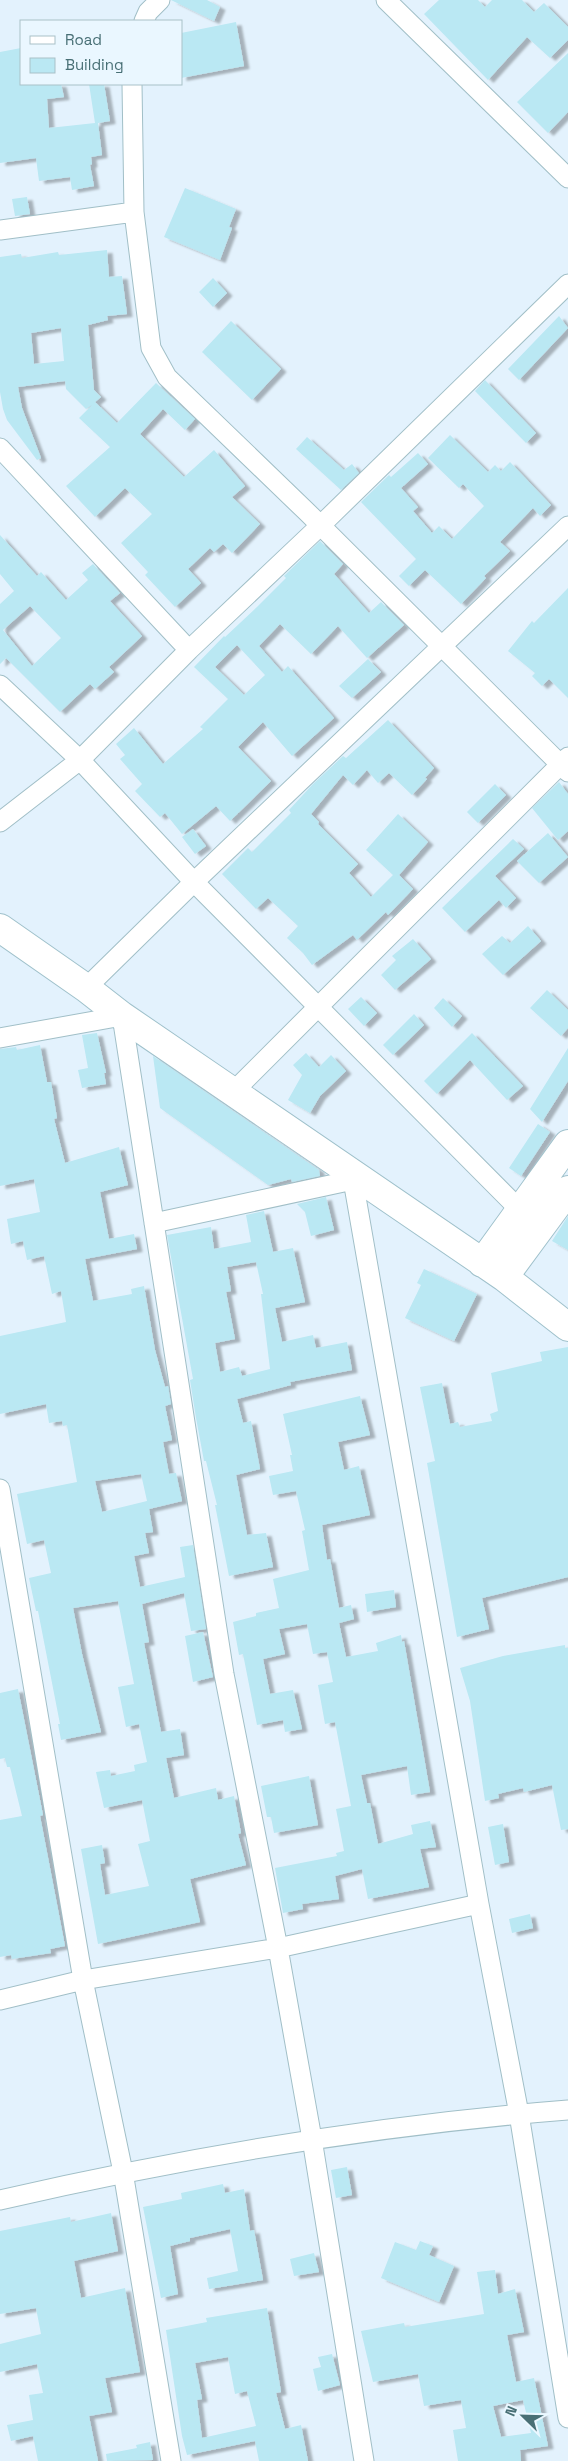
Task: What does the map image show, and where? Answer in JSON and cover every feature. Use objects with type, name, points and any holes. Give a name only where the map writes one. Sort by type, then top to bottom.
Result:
[{"type":"main road","points":[[0,928],[86,988],[122,1016],[234,1091],[354,1178],[493,1270],[568,1327]]},
{"type":"main road","points":[[493,1270],[520,1210],[568,1144]]},
{"type":"main road","points":[[493,1270],[568,1190]]},
{"type":"street","points":[[144,20],[148,12],[160,0]]},
{"type":"street","points":[[392,2],[568,178]]},
{"type":"street","points":[[132,85],[134,212],[151,348],[167,378],[321,525],[442,648],[565,764],[234,1091]]},
{"type":"street","points":[[0,230],[134,212]]},
{"type":"street","points":[[0,822],[80,760],[189,650],[321,525],[568,284]]},
{"type":"street","points":[[0,448],[189,650]]},
{"type":"street","points":[[86,988],[194,882],[568,526]]},
{"type":"street","points":[[0,685],[80,760],[194,882],[520,1210]]},
{"type":"street","points":[[0,1038],[122,1016],[224,1674],[278,1948],[312,2139],[364,2461]]},
{"type":"street","points":[[154,1223],[354,1178],[478,1904],[560,2330],[568,2418]]},
{"type":"street","points":[[0,1489],[83,1980],[123,2172],[171,2461]]},
{"type":"street","points":[[0,2000],[83,1980],[278,1948],[478,1904]]},
{"type":"street","points":[[0,2200],[123,2172],[312,2139],[519,2114],[568,2110]]},
{"type":"building","points":[[171,0],[207,0],[220,7],[214,21]]},
{"type":"building","points":[[439,0],[478,0],[485,7],[492,0],[522,0],[534,12],[544,3],[568,27],[568,40],[550,58],[527,37],[488,80],[424,14]]},
{"type":"building","points":[[236,22],[244,66],[182,78],[182,33]]},
{"type":"building","points":[[20,48],[20,85],[61,85],[64,97],[47,99],[49,128],[95,123],[89,85],[104,85],[110,121],[98,123],[102,155],[91,157],[92,164],[90,165],[94,186],[72,190],[70,177],[39,181],[36,158],[0,163],[0,52]]},
{"type":"building","points":[[568,53],[568,112],[548,133],[517,102]]},
{"type":"building","points":[[185,188],[236,209],[229,227],[232,228],[220,260],[164,237]]},
{"type":"building","points":[[27,197],[30,214],[15,216],[12,199]]},
{"type":"building","points":[[107,250],[109,277],[122,276],[127,314],[107,316],[108,320],[88,325],[94,390],[101,397],[95,402],[117,423],[156,383],[195,419],[185,430],[163,409],[140,434],[184,477],[214,450],[245,486],[232,497],[260,524],[232,553],[223,544],[214,552],[210,548],[188,569],[201,583],[175,607],[145,575],[148,572],[121,543],[152,514],[125,488],[95,517],[66,486],[110,447],[79,418],[92,405],[86,409],[66,389],[65,381],[18,387],[22,408],[41,458],[37,460],[7,420],[3,409],[0,392],[0,257],[21,254],[22,258],[58,252],[59,255]],"holes":[[[61,328],[64,361],[34,364],[31,333]]]},
{"type":"building","points":[[213,278],[227,293],[213,307],[199,292]]},
{"type":"building","points":[[559,316],[568,328],[519,380],[508,369]]},
{"type":"building","points":[[231,321],[281,369],[252,400],[202,352]]},
{"type":"building","points":[[485,380],[536,433],[526,443],[475,391]]},
{"type":"building","points":[[450,435],[488,472],[495,465],[501,471],[510,462],[551,505],[540,516],[533,508],[500,542],[510,551],[484,576],[486,578],[461,604],[425,570],[409,586],[399,576],[416,559],[361,502],[389,475],[391,477],[418,453],[428,464],[401,488],[418,507],[413,511],[432,533],[439,526],[452,539],[484,506],[463,484],[459,488],[428,458]]},
{"type":"building","points":[[307,437],[344,470],[352,464],[359,473],[341,490],[296,449]]},
{"type":"building","points":[[0,535],[37,576],[41,572],[66,600],[88,580],[82,573],[93,564],[120,593],[110,601],[142,636],[109,667],[114,672],[95,689],[90,684],[60,712],[6,658],[0,664],[0,604],[14,591],[0,574]],"holes":[[[30,606],[61,638],[32,666],[3,630]]]},
{"type":"building","points":[[320,541],[343,564],[334,574],[369,613],[381,602],[404,625],[367,658],[338,626],[311,654],[280,624],[259,646],[282,672],[288,666],[334,718],[292,756],[263,722],[238,747],[271,781],[230,821],[216,806],[182,834],[165,813],[160,817],[135,791],[142,784],[120,759],[125,755],[116,744],[134,728],[163,764],[203,729],[200,727],[228,699],[194,667],[286,578],[284,576]],"holes":[[[237,645],[265,675],[244,695],[215,667]]]},
{"type":"building","points":[[568,588],[568,698],[549,679],[542,686],[532,676],[535,673],[508,651],[532,621],[534,623]]},
{"type":"building","points":[[368,659],[381,672],[352,698],[339,686]]},
{"type":"building","points":[[388,720],[434,768],[425,778],[427,779],[412,795],[389,773],[378,783],[367,770],[353,785],[343,775],[311,814],[319,822],[318,824],[358,864],[349,873],[371,897],[393,875],[366,850],[398,814],[428,842],[399,875],[413,889],[388,915],[386,912],[357,940],[353,935],[312,965],[303,953],[287,938],[298,926],[268,898],[256,909],[222,874],[248,848],[252,852],[291,813],[289,810],[313,784],[343,756],[346,758]]},
{"type":"building","points":[[559,782],[568,794],[568,831],[558,840],[532,808]]},
{"type":"building","points":[[495,784],[506,795],[478,823],[467,812]]},
{"type":"building","points":[[193,829],[206,846],[195,854],[182,837]]},
{"type":"building","points":[[548,833],[568,857],[539,883],[517,861]]},
{"type":"building","points":[[513,839],[524,849],[495,876],[516,898],[506,908],[499,900],[465,932],[442,908]]},
{"type":"building","points":[[528,926],[541,941],[503,975],[482,954],[502,936],[510,943]]},
{"type":"building","points":[[413,939],[431,959],[395,990],[381,975],[396,960],[392,956]]},
{"type":"building","points":[[547,990],[568,1010],[568,1028],[561,1036],[530,1008]]},
{"type":"building","points":[[361,997],[377,1013],[364,1026],[348,1009]]},
{"type":"building","points":[[443,998],[462,1016],[452,1027],[434,1008]]},
{"type":"building","points":[[414,1014],[424,1025],[393,1055],[383,1045]]},
{"type":"building","points":[[97,1033],[106,1073],[104,1073],[106,1084],[82,1088],[78,1070],[88,1068],[82,1035]]},
{"type":"building","points":[[472,1033],[523,1086],[507,1100],[470,1060],[437,1094],[424,1081]]},
{"type":"building","points":[[40,1045],[47,1082],[51,1082],[57,1118],[54,1119],[65,1163],[119,1147],[128,1185],[100,1192],[109,1239],[134,1234],[137,1249],[85,1259],[93,1301],[132,1294],[131,1289],[144,1286],[155,1350],[165,1387],[168,1386],[171,1404],[165,1406],[172,1440],[163,1442],[169,1474],[176,1473],[182,1501],[149,1509],[153,1532],[145,1533],[149,1553],[134,1556],[140,1587],[185,1577],[180,1547],[193,1545],[206,1629],[191,1631],[184,1593],[142,1604],[149,1642],[144,1643],[161,1732],[180,1729],[184,1755],[166,1758],[174,1798],[216,1788],[218,1800],[234,1796],[241,1833],[238,1834],[246,1865],[190,1879],[200,1922],[98,1944],[81,1849],[102,1845],[105,1863],[100,1864],[105,1895],[149,1886],[138,1844],[150,1841],[142,1800],[104,1808],[96,1772],[110,1770],[111,1776],[135,1771],[134,1765],[147,1762],[139,1724],[126,1727],[118,1687],[134,1684],[118,1601],[73,1608],[101,1732],[61,1740],[58,1724],[60,1724],[38,1611],[36,1611],[29,1578],[51,1573],[44,1540],[27,1544],[17,1494],[77,1482],[67,1425],[63,1426],[62,1421],[49,1423],[46,1404],[0,1414],[0,1336],[66,1322],[61,1291],[52,1294],[44,1256],[27,1260],[23,1241],[11,1244],[7,1219],[40,1212],[34,1179],[0,1186],[0,1049],[16,1047],[17,1050]],"holes":[[[141,1474],[147,1501],[102,1512],[95,1481]]]},
{"type":"building","points":[[568,1048],[568,1081],[542,1122],[530,1109]]},
{"type":"building","points":[[306,1053],[319,1067],[331,1055],[346,1071],[320,1096],[310,1113],[288,1100],[302,1075],[293,1065]]},
{"type":"building","points":[[153,1056],[319,1170],[320,1176],[292,1182],[291,1179],[268,1185],[160,1108]]},
{"type":"building","points":[[538,1124],[550,1132],[521,1176],[509,1168]]},
{"type":"building","points":[[326,1197],[334,1230],[311,1236],[305,1212],[297,1204]]},
{"type":"building","points":[[264,1211],[273,1252],[293,1248],[305,1302],[275,1308],[282,1342],[313,1335],[316,1348],[347,1342],[352,1370],[290,1382],[291,1385],[237,1399],[243,1423],[251,1421],[260,1469],[236,1475],[247,1535],[266,1533],[273,1567],[229,1576],[215,1505],[217,1505],[206,1461],[204,1461],[196,1418],[190,1380],[193,1379],[167,1235],[211,1227],[214,1249],[251,1242],[246,1215]],"holes":[[[256,1262],[263,1294],[261,1294],[270,1369],[242,1376],[239,1367],[220,1372],[215,1343],[235,1339],[226,1292],[231,1291],[227,1267]]]},
{"type":"building","points":[[568,1216],[568,1250],[552,1241]]},
{"type":"building","points":[[424,1269],[477,1294],[454,1341],[405,1318],[421,1285],[417,1283]]},
{"type":"building","points":[[568,1347],[568,1577],[482,1598],[489,1629],[457,1637],[427,1463],[435,1461],[420,1387],[442,1383],[450,1424],[458,1422],[460,1427],[492,1421],[490,1414],[498,1411],[491,1373],[542,1361],[540,1352]]},
{"type":"building","points":[[360,1396],[370,1435],[338,1442],[344,1470],[359,1466],[370,1515],[322,1525],[327,1560],[330,1559],[339,1608],[351,1605],[354,1619],[339,1623],[346,1657],[378,1651],[376,1643],[401,1635],[402,1642],[404,1641],[430,1792],[411,1795],[407,1766],[361,1775],[367,1803],[370,1803],[378,1844],[413,1834],[411,1825],[430,1821],[436,1847],[420,1849],[429,1887],[368,1899],[362,1869],[335,1876],[339,1899],[302,1904],[303,1909],[283,1913],[275,1868],[337,1856],[336,1853],[344,1851],[336,1809],[351,1806],[335,1722],[325,1724],[318,1685],[333,1682],[327,1652],[313,1654],[307,1624],[279,1629],[285,1654],[263,1659],[270,1694],[293,1690],[302,1729],[285,1732],[283,1720],[257,1725],[243,1654],[239,1655],[233,1622],[256,1616],[256,1613],[279,1608],[273,1579],[309,1570],[302,1531],[305,1530],[296,1491],[273,1495],[269,1476],[293,1471],[290,1455],[292,1455],[283,1414]]},
{"type":"building","points":[[394,1590],[396,1607],[367,1612],[365,1594]]},
{"type":"building","points":[[203,1632],[213,1677],[193,1682],[185,1636]]},
{"type":"building","points":[[565,1645],[565,1648],[568,1648],[568,1829],[561,1830],[552,1785],[524,1792],[523,1788],[498,1794],[499,1798],[485,1801],[470,1701],[460,1668],[503,1656]]},
{"type":"building","points":[[18,1689],[43,1815],[40,1816],[65,1946],[50,1949],[51,1953],[12,1959],[11,1955],[0,1957],[0,1820],[22,1816],[10,1767],[7,1767],[5,1758],[0,1759],[0,1693]]},
{"type":"building","points":[[309,1776],[318,1825],[274,1833],[271,1817],[267,1817],[261,1786]]},
{"type":"building","points":[[503,1824],[509,1862],[495,1865],[488,1827]]},
{"type":"building","points":[[530,1914],[533,1928],[512,1933],[509,1919]]},
{"type":"building","points":[[347,2167],[352,2195],[336,2198],[331,2170]]},
{"type":"building","points":[[223,2184],[225,2193],[244,2189],[250,2231],[254,2230],[263,2280],[209,2289],[207,2278],[238,2271],[230,2229],[190,2238],[190,2241],[170,2246],[178,2294],[161,2298],[143,2207],[182,2199],[181,2193]]},
{"type":"building","points":[[111,2213],[118,2251],[74,2261],[81,2298],[125,2288],[140,2372],[105,2378],[112,2412],[89,2416],[98,2461],[38,2461],[33,2436],[11,2441],[7,2425],[33,2420],[29,2395],[43,2393],[37,2364],[0,2372],[0,2344],[41,2334],[36,2308],[0,2314],[0,2231],[70,2217],[71,2222]]},
{"type":"building","points":[[420,2241],[433,2246],[429,2255],[454,2266],[439,2302],[381,2278],[395,2242],[416,2250]]},
{"type":"building","points":[[314,2253],[319,2272],[294,2276],[290,2259]]},
{"type":"building","points":[[495,2270],[498,2294],[515,2289],[524,2332],[507,2335],[516,2382],[534,2378],[548,2446],[520,2450],[521,2461],[458,2461],[453,2430],[466,2428],[461,2400],[424,2406],[418,2374],[373,2382],[361,2331],[404,2323],[405,2327],[484,2314],[477,2272]],"holes":[[[523,2400],[531,2433],[501,2437],[493,2406]]]},
{"type":"building","points":[[267,2308],[281,2392],[276,2393],[285,2429],[301,2425],[308,2461],[259,2461],[255,2441],[187,2455],[182,2436],[166,2330],[207,2322],[206,2318]],"holes":[[[228,2357],[235,2394],[247,2391],[256,2426],[202,2438],[197,2400],[202,2399],[195,2363]]]},
{"type":"building","points":[[332,2354],[340,2385],[318,2391],[313,2369],[321,2367],[318,2357]]},
{"type":"building","points":[[150,2442],[153,2460],[107,2461],[106,2454],[137,2448],[136,2445]]}]
